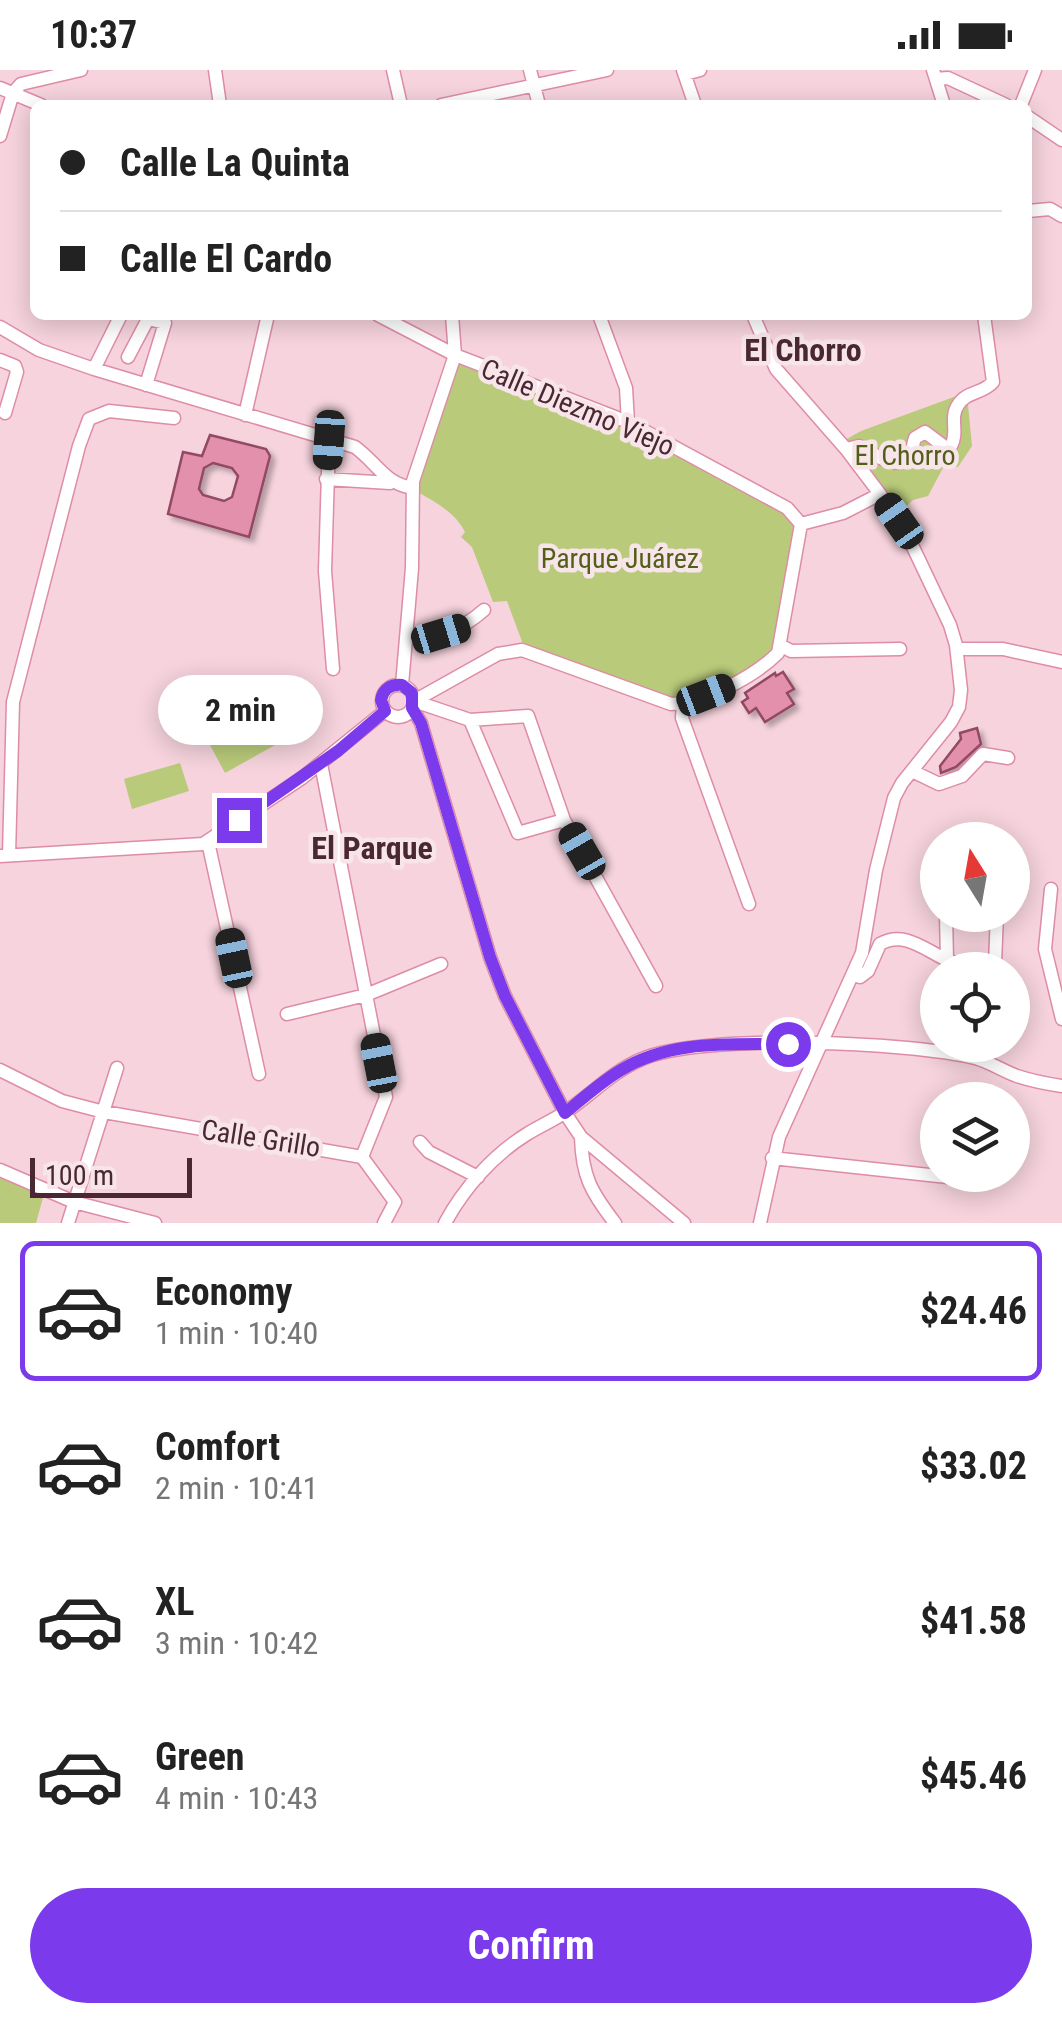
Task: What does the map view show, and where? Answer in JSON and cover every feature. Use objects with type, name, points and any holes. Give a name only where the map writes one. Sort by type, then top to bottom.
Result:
[{"type":"street","points":[[6,90],[81,70]]},
{"type":"street","points":[[215,70],[219,100]]},
{"type":"street","points":[[393,70],[399,100]]},
{"type":"street","points":[[530,70],[538,100]]},
{"type":"street","points":[[468,100],[608,70]]},
{"type":"street","points":[[693,100],[684,72],[700,70]]},
{"type":"street","points":[[1023,100],[1034,70]]},
{"type":"street","points":[[934,75],[942,100]]},
{"type":"street","points":[[934,75],[995,100]]},
{"type":"street","points":[[6,90],[30,101]]},
{"type":"street","points":[[0,136],[6,90]]},
{"type":"street","points":[[1032,120],[1062,140]]},
{"type":"street","points":[[1032,210],[1050,208],[1062,216]]},
{"type":"street","points":[[94,369],[118,320]]},
{"type":"street","points":[[128,357],[147,320]]},
{"type":"street","points":[[146,385],[165,324],[151,320]]},
{"type":"street","points":[[245,415],[266,320]]},
{"type":"street","name":"Calle Diezmo Viejo","points":[[388,320],[455,355],[628,422],[787,508],[802,524]]},
{"type":"street","points":[[402,685],[412,488],[455,355],[452,320]]},
{"type":"street","points":[[601,320],[626,388],[628,422]]},
{"type":"street","points":[[755,320],[776,369],[846,449],[899,521],[950,625],[961,690],[951,722],[902,783],[889,816],[868,905],[862,952],[854,976],[818,1044],[772,1158],[760,1223]]},
{"type":"street","points":[[846,449],[859,446],[898,463],[911,455],[915,438],[925,432],[945,447],[950,446],[955,440],[954,414],[958,403],[968,395],[983,392],[993,382],[985,320]]},
{"type":"street","points":[[0,327],[38,350],[94,369],[355,447],[368,456],[390,483]]},
{"type":"street","points":[[0,360],[14,366],[17,372],[5,413]]},
{"type":"street","points":[[174,418],[108,412],[90,419],[84,432],[13,702],[4,856],[182,847],[208,842],[320,764],[385,711]]},
{"type":"street","points":[[329,440],[325,572],[333,669]]},
{"type":"street","points":[[353,482],[362,474],[368,456]]},
{"type":"street","points":[[326,479],[412,488]]},
{"type":"street","points":[[684,1223],[580,1137],[565,1113],[505,996],[490,957],[413,703],[412,693],[402,685],[392,686],[381,700],[385,711],[401,717],[413,703],[498,654],[522,650],[657,700],[683,704],[740,682],[768,663],[780,646],[802,524],[842,513],[880,494]]},
{"type":"street","points":[[407,637],[465,627],[484,610]]},
{"type":"street","points":[[780,646],[791,651],[900,649]]},
{"type":"street","points":[[957,649],[1003,649],[1062,662]]},
{"type":"street","points":[[413,703],[470,720],[528,716],[564,820],[656,986]]},
{"type":"street","points":[[683,704],[682,718],[748,904]]},
{"type":"street","points":[[470,720],[518,833],[564,820]]},
{"type":"street","points":[[912,771],[939,784],[962,776],[983,754],[1008,758]]},
{"type":"street","points":[[320,764],[386,1097],[362,1156],[394,1202],[384,1223]]},
{"type":"street","points":[[208,842],[260,1074]]},
{"type":"street","points":[[1051,890],[1046,949],[1062,1018]]},
{"type":"street","points":[[854,976],[868,971],[880,944],[896,938],[931,952]]},
{"type":"street","points":[[288,1014],[366,996],[442,964]]},
{"type":"street","points":[[445,1223],[478,1177],[526,1134],[565,1113],[618,1071],[670,1050],[696,1045],[818,1044],[904,1049],[976,1058],[1020,1077],[1062,1086]]},
{"type":"street","points":[[68,1223],[117,1068]]},
{"type":"street","name":"Calle Grillo","points":[[0,1070],[62,1100],[104,1112],[362,1156]]},
{"type":"street","points":[[580,1137],[584,1174],[615,1223]]},
{"type":"street","points":[[420,1142],[429,1152],[478,1177]]},
{"type":"street","points":[[772,1158],[920,1175]]},
{"type":"street","points":[[0,1170],[74,1202],[155,1223]]},
{"type":"green space","name":"Parque Juárez","points":[[457,363],[622,425],[780,508],[797,529],[775,651],[739,678],[673,702],[524,647],[507,601],[493,602],[472,547],[461,537],[465,532],[461,525],[444,508],[416,491]]},
{"type":"green space","name":"El Chorro","points":[[962,394],[968,405],[972,446],[958,467],[945,464],[928,496],[913,500],[897,515],[838,444],[861,431]]},
{"type":"green space","points":[[262,719],[277,744],[225,773],[210,745]]},
{"type":"green space","points":[[180,763],[189,791],[132,809],[124,779]]},
{"type":"green space","points":[[0,1175],[44,1194],[36,1223],[0,1223]]},
{"type":"building","points":[[210,435],[266,449],[270,456],[249,537],[168,514],[183,452],[202,456]],"holes":[[[213,463],[232,468],[238,476],[232,497],[224,501],[203,495],[199,489],[204,468]]]},
{"type":"building","points":[[783,672],[794,689],[787,693],[794,704],[765,722],[756,708],[749,713],[742,702],[748,698],[745,693]]},
{"type":"building","points":[[977,728],[981,744],[956,767],[941,773],[940,766],[961,739],[960,733]]},
{"type":"district","name":"El Chorro","points":[[803,350]]},
{"type":"district","name":"El Parque","points":[[372,848]]},
{"type":"route","points":[[239,820],[338,751],[385,711],[381,700],[385,691],[402,685],[412,693],[412,708],[421,723],[480,928],[505,996],[565,1113],[618,1071],[644,1058],[696,1045],[788,1044]]}]
